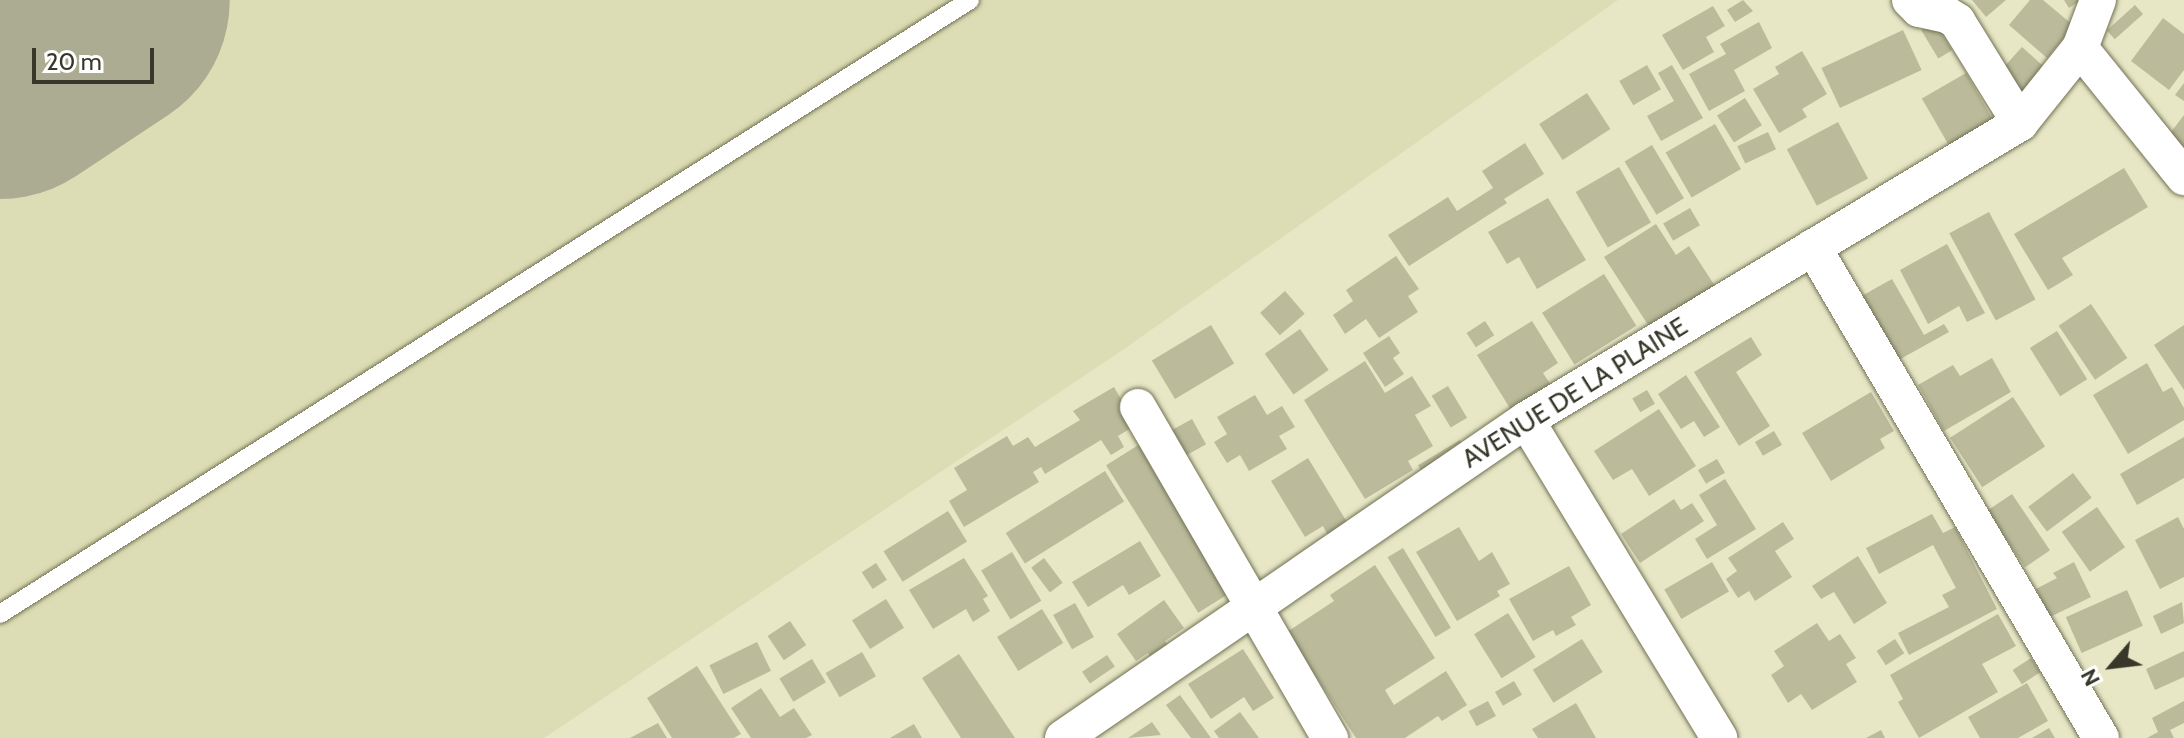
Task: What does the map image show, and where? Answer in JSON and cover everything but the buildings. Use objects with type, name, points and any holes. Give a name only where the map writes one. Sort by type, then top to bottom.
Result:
[{"type":"street","points":[[1910,0],[1919,9],[1947,15],[1957,21],[2020,123]]},
{"type":"street","name":"AVENUE DE LA PLAINE","points":[[1063,738],[1252,605],[1526,420],[2020,123],[2080,48],[2098,0]]},
{"type":"street","points":[[2080,48],[2184,177]]},
{"type":"street","points":[[1813,247],[2101,738]]},
{"type":"street","points":[[1138,407],[1330,738]]},
{"type":"street","points":[[1526,420],[1719,738]]},
{"type":"lane","points":[[0,614],[970,0]]},
{"type":"shaded area","points":[[0,0],[1618,0],[1127,347],[544,738],[0,738]]},
{"type":"runway","points":[[0,61],[92,0]]}]
